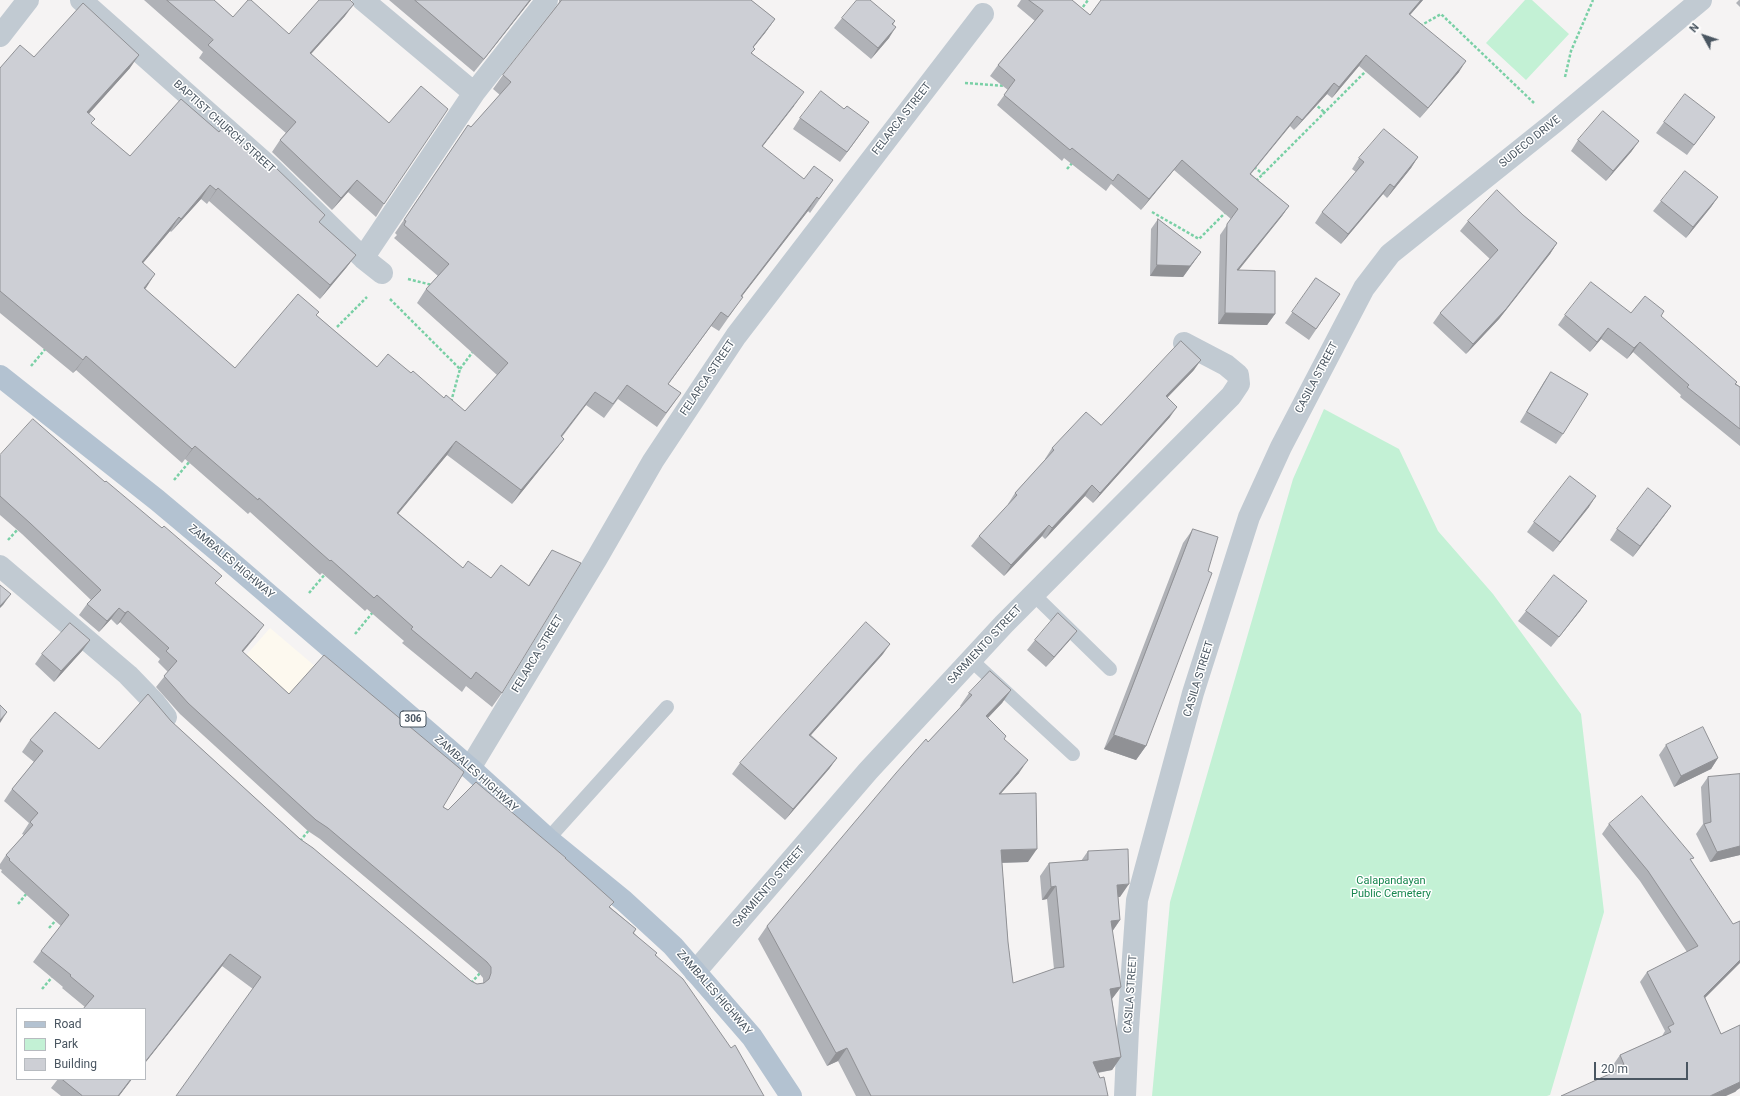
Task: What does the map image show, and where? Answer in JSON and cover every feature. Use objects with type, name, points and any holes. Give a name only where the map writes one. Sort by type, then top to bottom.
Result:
[{"type":"main road","name":"ZAMBALES HIGHWAY","points":[[7,381],[157,500],[292,614],[470,768],[548,839],[624,901],[673,946],[752,1037],[791,1096]]},
{"type":"street","points":[[0,36],[28,0]]},
{"type":"street","name":"BAPTIST CHURCH STREET","points":[[81,0],[274,171],[363,258],[380,280]]},
{"type":"street","points":[[363,258],[474,93],[547,0]]},
{"type":"street","name":"SUDECO DRIVE","points":[[1364,288],[1390,254],[1555,122],[1701,0]]},
{"type":"street","points":[[372,3],[474,93]]},
{"type":"street","name":"FELARCA STREET","points":[[470,768],[653,461],[736,336],[983,14]]},
{"type":"street","name":"CASILA STREET","points":[[1126,1096],[1128,1029],[1137,900],[1193,693],[1249,517],[1281,447],[1364,288]]},
{"type":"street","name":"SARMIENTO STREET","points":[[695,972],[868,771],[971,660],[1034,594],[1226,402],[1239,384],[1238,376],[1226,365],[1184,343]]},
{"type":"street","points":[[0,566],[128,675],[177,728]]},
{"type":"lane","points":[[1034,594],[1110,669]]},
{"type":"lane","points":[[971,660],[1073,754]]},
{"type":"lane","points":[[548,839],[667,707]]},
{"type":"path","points":[[1078,15],[1088,0]]},
{"type":"path","points":[[1564,80],[1571,51],[1593,0]]},
{"type":"path","points":[[1413,29],[1442,14],[1555,122]]},
{"type":"path","points":[[1252,185],[1368,70]]},
{"type":"path","points":[[932,80],[1008,86]]},
{"type":"path","points":[[1312,102],[1324,112]]},
{"type":"path","points":[[1067,169],[1077,157]]},
{"type":"path","points":[[1251,164],[1263,174]]},
{"type":"path","points":[[1152,212],[1199,239],[1231,206]]},
{"type":"path","points":[[380,280],[436,285]]},
{"type":"path","points":[[338,327],[380,280]]},
{"type":"path","points":[[380,280],[460,369]]},
{"type":"path","points":[[7,381],[49,344]]},
{"type":"path","points":[[451,405],[460,369],[477,347]]},
{"type":"path","points":[[157,500],[192,459]]},
{"type":"path","points":[[5,544],[21,526]]},
{"type":"path","points":[[292,614],[330,567]]},
{"type":"path","points":[[338,654],[376,608]]},
{"type":"path","points":[[300,841],[315,822]]},
{"type":"path","points":[[18,904],[28,892]]},
{"type":"path","points":[[49,928],[60,916]]},
{"type":"path","points":[[468,989],[481,971]]},
{"type":"path","points":[[42,989],[56,972]]},
{"type":"shaded area","points":[[270,628],[316,667],[279,708],[199,709]]},
{"type":"green space","points":[[1525,0],[1532,0],[1569,34],[1526,80],[1486,43]]},
{"type":"green space","name":"Calapandayan Public Cemetery","points":[[1324,409],[1399,449],[1438,531],[1493,594],[1581,714],[1604,912],[1550,1095],[1547,1096],[1152,1096],[1170,902],[1293,479]]},
{"type":"building","points":[[167,0],[214,0],[233,17],[248,0],[251,0],[289,34],[319,0],[350,0],[354,4],[310,53],[389,123],[421,86],[448,109],[384,204],[357,180],[341,198],[280,140],[296,122],[208,45],[213,40]]},
{"type":"building","points":[[415,0],[530,0],[484,59]]},
{"type":"building","points":[[562,0],[751,0],[775,19],[753,47],[755,49],[751,53],[804,92],[762,146],[804,179],[814,166],[833,180],[819,199],[817,197],[741,296],[743,297],[728,317],[721,312],[668,384],[681,393],[666,413],[627,385],[613,404],[595,392],[561,436],[564,439],[521,490],[456,441],[397,513],[463,568],[468,561],[491,578],[501,565],[529,586],[552,550],[581,563],[502,693],[476,672],[471,679],[411,629],[413,627],[377,595],[374,598],[259,498],[258,500],[195,446],[192,449],[86,356],[83,360],[0,291],[0,68],[20,45],[34,57],[83,3],[139,55],[87,112],[95,119],[91,123],[130,156],[181,99],[219,132],[222,128],[260,163],[265,157],[325,215],[319,222],[356,255],[330,285],[218,188],[216,190],[210,185],[181,219],[179,217],[142,262],[155,274],[144,288],[235,368],[298,294],[319,312],[316,315],[377,367],[388,354],[411,373],[413,371],[444,398],[446,395],[465,411],[508,363],[426,289],[449,264],[404,225],[406,221],[404,220],[468,125],[471,127],[511,82],[503,75]]},
{"type":"building","points":[[857,0],[870,0],[895,21],[892,24],[896,27],[878,48],[842,18]]},
{"type":"building","points":[[1029,0],[1072,0],[1090,15],[1101,0],[1421,0],[1409,14],[1466,61],[1428,108],[1366,55],[1339,87],[1334,83],[1302,120],[1297,116],[1250,174],[1289,206],[1237,270],[1275,271],[1275,314],[1225,313],[1227,224],[1238,209],[1182,160],[1149,199],[1118,174],[1113,181],[1072,148],[1070,150],[1004,95],[1015,80],[998,65],[1043,11]]},
{"type":"building","points":[[821,91],[844,109],[847,106],[869,122],[847,152],[800,118]]},
{"type":"building","points":[[1685,94],[1715,117],[1694,145],[1664,122]]},
{"type":"building","points":[[1603,111],[1639,141],[1613,171],[1578,140]]},
{"type":"building","points":[[1384,129],[1418,157],[1394,187],[1390,184],[1348,234],[1322,212],[1364,162],[1359,158]]},
{"type":"building","points":[[1685,171],[1718,197],[1693,227],[1661,201]]},
{"type":"building","points":[[1497,190],[1523,215],[1557,243],[1506,309],[1473,344],[1440,313],[1498,250],[1468,221]]},
{"type":"building","points":[[1158,219],[1201,252],[1190,266],[1157,265]]},
{"type":"building","points":[[1316,278],[1340,294],[1316,329],[1292,312]]},
{"type":"building","points":[[1591,282],[1631,313],[1645,296],[1664,311],[1661,316],[1737,382],[1735,384],[1740,387],[1740,429],[1687,387],[1689,385],[1640,342],[1634,348],[1608,328],[1597,342],[1565,315]]},
{"type":"building","points":[[1181,341],[1201,360],[1166,396],[1177,407],[1100,493],[1092,485],[1052,528],[1049,525],[1011,565],[979,536],[1017,495],[1015,493],[1054,450],[1052,448],[1086,412],[1101,425]]},
{"type":"building","points":[[1551,372],[1588,394],[1563,434],[1527,412]]},
{"type":"building","points":[[33,419],[105,482],[106,481],[162,528],[164,526],[222,576],[215,583],[264,625],[242,651],[289,694],[324,655],[464,772],[443,807],[448,810],[476,782],[566,858],[614,902],[609,907],[636,929],[633,933],[657,953],[655,955],[683,979],[731,1048],[735,1045],[764,1096],[176,1096],[261,977],[230,954],[146,1061],[146,1008],[84,1008],[94,996],[41,951],[69,915],[9,860],[10,859],[6,855],[33,825],[30,822],[38,813],[12,789],[43,751],[30,740],[55,712],[99,749],[148,694],[171,721],[300,839],[313,848],[471,981],[477,984],[484,983],[489,979],[491,967],[487,962],[328,828],[316,820],[188,703],[164,676],[177,661],[166,651],[169,648],[128,611],[125,613],[119,608],[107,621],[87,604],[101,590],[0,496],[0,455]]},
{"type":"building","points":[[1570,476],[1596,496],[1560,542],[1534,522]]},
{"type":"building","points":[[1648,488],[1671,506],[1640,546],[1617,529]]},
{"type":"building","points":[[1193,529],[1218,537],[1208,571],[1212,573],[1146,746],[1114,735]]},
{"type":"building","points":[[1554,575],[1587,601],[1559,637],[1526,611]]},
{"type":"building","points":[[0,585],[11,594],[0,606]]},
{"type":"building","points":[[1058,613],[1077,631],[1054,657],[1035,640]]},
{"type":"building","points":[[866,622],[890,644],[809,735],[837,758],[793,809],[740,763]]},
{"type":"building","points":[[70,623],[90,640],[61,671],[42,654]]},
{"type":"building","points":[[990,671],[1011,690],[986,716],[1006,736],[1004,739],[1028,760],[999,794],[1036,793],[1037,849],[1001,850],[1008,942],[1013,983],[1056,968],[1064,967],[1056,886],[1051,887],[1049,863],[1088,860],[1088,851],[1128,849],[1129,884],[1117,885],[1120,920],[1111,921],[1121,987],[1110,989],[1121,1057],[1093,1062],[1100,1078],[1104,1077],[1108,1096],[871,1096],[847,1048],[836,1053],[767,926],[896,773],[926,739],[928,742],[972,695],[969,693]]},
{"type":"building","points":[[0,705],[7,712],[0,720]]},
{"type":"building","points":[[1703,727],[1718,758],[1681,776],[1666,745]]},
{"type":"building","points":[[1740,774],[1740,846],[1717,852],[1704,824],[1711,822],[1708,777]]},
{"type":"building","points":[[1642,796],[1694,858],[1690,859],[1733,924],[1740,921],[1740,960],[1704,996],[1721,1034],[1740,1025],[1740,1082],[1710,1096],[1561,1096],[1625,1067],[1620,1055],[1671,1032],[1668,1027],[1674,1024],[1647,972],[1698,946],[1648,871],[1609,824]]},
{"type":"building","points":[[63,1080],[130,1080],[118,1096],[83,1096]]}]
